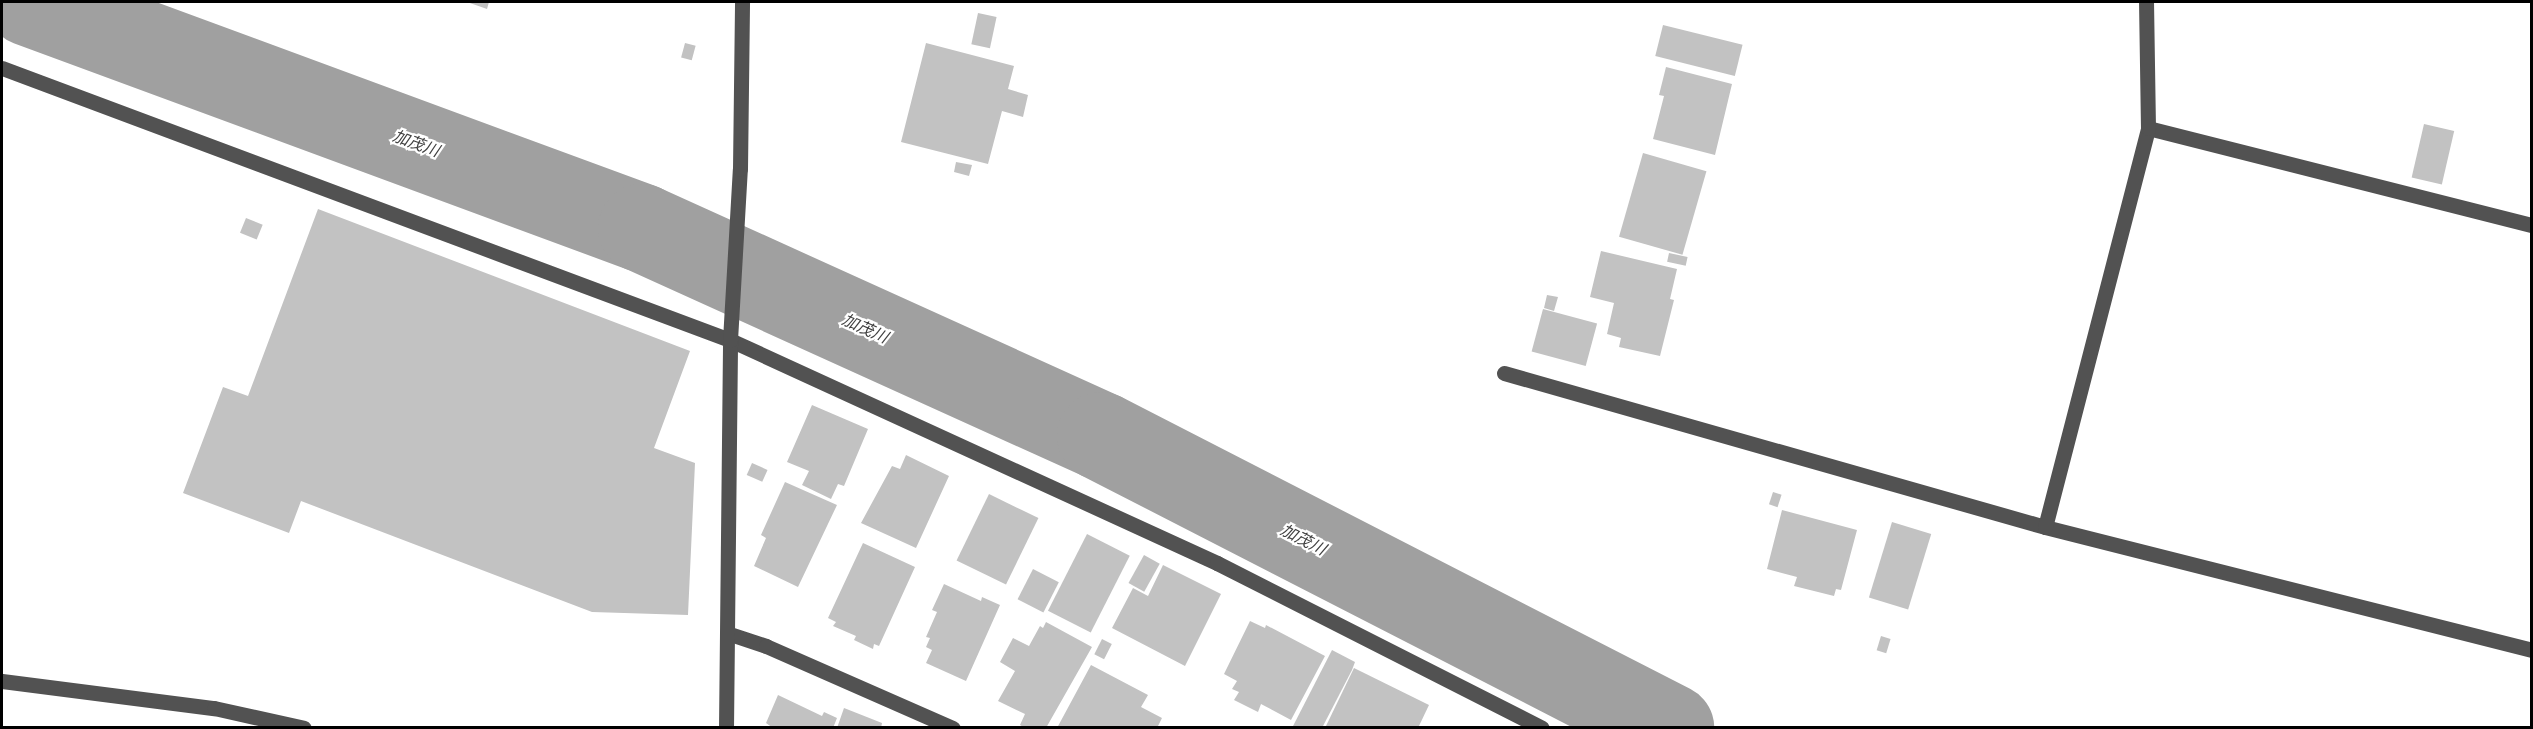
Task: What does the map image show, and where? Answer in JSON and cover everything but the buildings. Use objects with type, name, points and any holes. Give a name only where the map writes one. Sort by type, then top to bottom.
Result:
[{"type":"street","points":[[726,728],[730,340],[740,169],[742,2]]},
{"type":"street","points":[[2045,527],[2148,128],[2146,2]]},
{"type":"street","points":[[2,68],[730,340],[1218,563],[1542,728]]},
{"type":"street","points":[[2148,128],[2532,225]]},
{"type":"street","points":[[1504,373],[2045,527],[2532,650]]},
{"type":"street","points":[[727,633],[766,646],[953,728]]},
{"type":"street","points":[[2,681],[213,708],[304,728]]},
{"type":"waterway","name":"加茂川","points":[[29,2],[642,228],[1101,436],[1670,728]]}]
